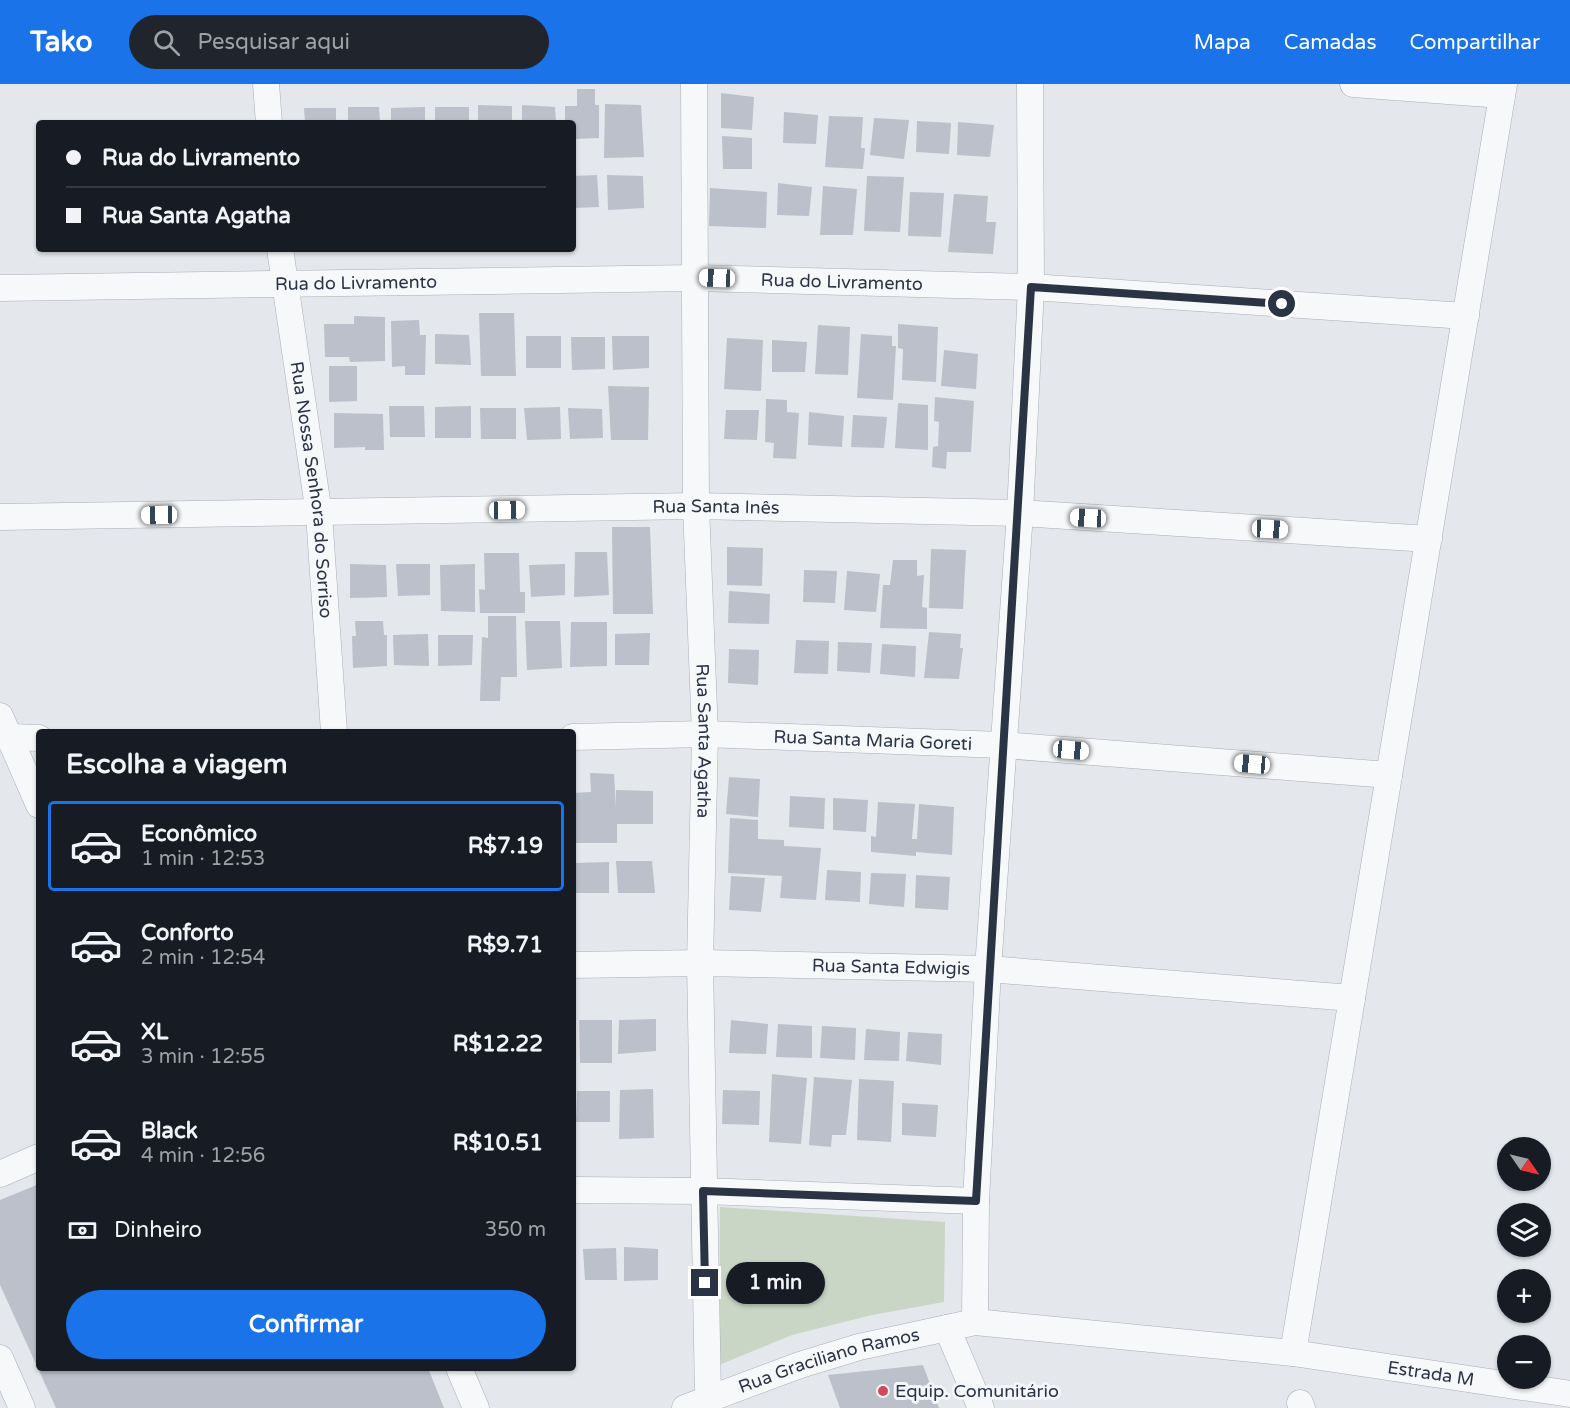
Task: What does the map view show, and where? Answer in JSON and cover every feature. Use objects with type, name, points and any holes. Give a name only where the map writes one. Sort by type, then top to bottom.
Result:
[{"type":"street","points":[[266,84],[269,120]]},
{"type":"street","name":"Rua Santa Agatha","points":[[694,84],[696,506],[705,734],[700,963],[708,1397]]},
{"type":"street","points":[[975,1322],[976,1201],[988,969],[1020,513],[1031,287],[1030,84]]},
{"type":"street","points":[[1293,1353],[1503,89],[1353,84]]},
{"type":"street","name":"Rua Nossa Senhora do Sorriso","points":[[280,252],[283,283],[319,514],[334,729]]},
{"type":"street","name":"Rua do Livramento","points":[[0,288],[694,278],[1031,287],[1466,316]]},
{"type":"street","name":"Rua Santa Inês","points":[[0,517],[319,514],[696,506],[1020,513],[1429,538]]},
{"type":"street","points":[[5,727],[36,737]]},
{"type":"street","points":[[5,727],[36,798]]},
{"type":"street","name":"Rua Santa Maria Goreti","points":[[576,737],[705,734],[1002,744],[1389,775]]},
{"type":"street","name":"Rua Santa Edwigis","points":[[576,965],[700,963],[988,969],[1352,998]]},
{"type":"street","points":[[0,1174],[36,1158]]},
{"type":"street","points":[[576,1190],[703,1191],[976,1201]]},
{"type":"street","name":"Estrada M","points":[[975,1322],[1293,1353],[1570,1394]]},
{"type":"street","name":"Rua Graciliano Ramos","points":[[685,1408],[708,1397],[859,1347],[975,1322]]},
{"type":"street","points":[[947,1328],[981,1408]]},
{"type":"street","points":[[0,1358],[22,1408]]},
{"type":"street","points":[[460,1371],[476,1408]]},
{"type":"green space","points":[[720,1207],[945,1222],[944,1302],[872,1315],[792,1335],[719,1365]]},
{"type":"building","points":[[577,89],[595,89],[595,105],[599,105],[599,138],[576,139],[576,120],[565,120],[565,106],[577,106]]},
{"type":"building","points":[[721,93],[754,97],[752,130],[721,128]]},
{"type":"building","points":[[605,104],[641,105],[644,157],[604,158]]},
{"type":"building","points":[[478,105],[512,106],[512,120],[478,120]]},
{"type":"building","points":[[522,105],[555,107],[556,120],[522,120]]},
{"type":"building","points":[[348,107],[379,107],[380,120],[348,120]]},
{"type":"building","points":[[425,107],[425,120],[391,120],[391,108]]},
{"type":"building","points":[[435,107],[469,107],[469,120],[435,120]]},
{"type":"building","points":[[304,108],[336,108],[336,120],[305,120]]},
{"type":"building","points":[[784,112],[818,115],[816,144],[783,143]]},
{"type":"building","points":[[829,116],[863,117],[861,148],[865,148],[863,169],[825,167]]},
{"type":"building","points":[[874,118],[909,120],[904,159],[870,155]]},
{"type":"building","points":[[917,121],[951,123],[949,154],[916,152]]},
{"type":"building","points":[[958,122],[994,125],[990,157],[957,155]]},
{"type":"building","points":[[722,136],[752,138],[752,169],[723,169]]},
{"type":"building","points":[[597,175],[599,207],[576,208],[576,176]]},
{"type":"building","points":[[607,175],[643,176],[644,208],[608,210]]},
{"type":"building","points":[[867,176],[904,177],[900,232],[864,231]]},
{"type":"building","points":[[778,183],[812,187],[809,216],[777,215]]},
{"type":"building","points":[[823,186],[857,189],[853,235],[820,235]]},
{"type":"building","points":[[710,188],[767,192],[766,228],[709,226]]},
{"type":"building","points":[[910,192],[944,193],[941,237],[908,236]]},
{"type":"building","points":[[954,194],[988,196],[986,222],[996,222],[993,254],[948,252]]},
{"type":"building","points":[[479,313],[514,313],[516,376],[481,376]]},
{"type":"building","points":[[354,316],[385,317],[385,361],[350,362],[349,357],[325,357],[324,324],[354,324]]},
{"type":"building","points":[[419,320],[420,335],[426,335],[425,375],[405,375],[405,366],[392,367],[391,321]]},
{"type":"building","points":[[898,324],[938,327],[936,382],[902,380],[903,349],[898,348]]},
{"type":"building","points":[[818,325],[850,327],[848,375],[815,374]]},
{"type":"building","points":[[435,334],[469,335],[471,365],[435,364]]},
{"type":"building","points":[[861,334],[892,336],[892,346],[896,346],[893,400],[857,398]]},
{"type":"building","points":[[526,336],[561,336],[561,368],[526,368]]},
{"type":"building","points":[[612,336],[649,336],[649,368],[613,370]]},
{"type":"building","points":[[571,337],[605,337],[605,369],[572,370]]},
{"type":"building","points":[[727,338],[763,340],[761,391],[724,389]]},
{"type":"building","points":[[772,340],[807,342],[805,372],[772,372]]},
{"type":"building","points":[[944,350],[978,354],[976,389],[941,386]]},
{"type":"building","points":[[329,366],[357,366],[357,401],[329,402]]},
{"type":"building","points":[[608,386],[649,387],[648,440],[611,440]]},
{"type":"building","points":[[935,397],[974,401],[971,452],[947,452],[946,469],[932,467],[933,447],[938,446],[939,422],[934,421]]},
{"type":"building","points":[[766,399],[787,400],[787,412],[799,413],[796,459],[773,458],[774,443],[765,442]]},
{"type":"building","points":[[898,403],[928,405],[928,450],[895,448]]},
{"type":"building","points":[[389,406],[424,406],[425,437],[390,437]]},
{"type":"building","points":[[471,406],[471,438],[435,438],[435,407]]},
{"type":"building","points":[[560,407],[561,439],[527,440],[524,408]]},
{"type":"building","points":[[480,408],[516,408],[516,439],[481,439]]},
{"type":"building","points":[[568,408],[602,409],[603,438],[570,439]]},
{"type":"building","points":[[726,410],[759,410],[757,440],[724,439]]},
{"type":"building","points":[[809,412],[844,416],[842,447],[808,445]]},
{"type":"building","points":[[334,413],[383,414],[384,450],[365,450],[365,447],[334,448]]},
{"type":"building","points":[[853,415],[887,417],[884,448],[851,447]]},
{"type":"building","points":[[612,527],[650,527],[653,614],[613,614]]},
{"type":"building","points":[[727,547],[763,548],[762,586],[727,585]]},
{"type":"building","points":[[931,549],[966,550],[963,609],[929,608]]},
{"type":"building","points":[[575,552],[607,552],[609,595],[574,597]]},
{"type":"building","points":[[484,553],[519,553],[520,592],[525,592],[525,613],[480,613],[479,589],[485,590]]},
{"type":"building","points":[[893,560],[917,560],[917,576],[924,575],[922,607],[927,608],[927,629],[880,628],[883,585],[890,585]]},
{"type":"building","points":[[350,564],[386,565],[387,597],[350,598]]},
{"type":"building","points":[[396,564],[430,564],[430,595],[398,596]]},
{"type":"building","points":[[475,564],[475,612],[441,611],[440,565]]},
{"type":"building","points":[[565,564],[565,595],[531,597],[529,565]]},
{"type":"building","points":[[804,570],[837,571],[835,603],[803,602]]},
{"type":"building","points":[[847,571],[880,574],[876,612],[844,610]]},
{"type":"building","points":[[729,591],[770,594],[769,624],[728,623]]},
{"type":"building","points":[[488,616],[516,616],[517,677],[501,677],[500,701],[480,701],[482,637],[488,638]]},
{"type":"building","points":[[355,621],[383,621],[384,635],[387,635],[387,666],[353,668],[352,636],[356,636]]},
{"type":"building","points":[[525,621],[560,621],[562,668],[527,670]]},
{"type":"building","points":[[571,622],[607,622],[607,666],[570,667]]},
{"type":"building","points":[[929,632],[961,634],[960,648],[963,648],[959,679],[924,678]]},
{"type":"building","points":[[650,633],[649,665],[615,665],[615,634]]},
{"type":"building","points":[[428,634],[429,666],[394,665],[393,635]]},
{"type":"building","points":[[438,635],[473,635],[472,665],[438,666]]},
{"type":"building","points":[[796,640],[829,641],[828,674],[794,673]]},
{"type":"building","points":[[838,642],[872,643],[870,673],[837,671]]},
{"type":"building","points":[[882,644],[916,646],[915,677],[880,674]]},
{"type":"building","points":[[729,649],[759,650],[758,685],[728,683]]},
{"type":"building","points":[[590,773],[614,774],[616,808],[616,790],[653,791],[653,824],[617,824],[617,843],[576,843],[576,793],[591,792]]},
{"type":"building","points":[[729,777],[760,779],[758,817],[726,814]]},
{"type":"building","points":[[790,796],[825,798],[824,829],[789,827]]},
{"type":"building","points":[[833,798],[868,800],[866,832],[833,830]]},
{"type":"building","points":[[878,802],[915,804],[912,839],[917,839],[919,804],[954,807],[952,855],[916,852],[916,856],[871,852],[871,836],[876,837]]},
{"type":"building","points":[[730,818],[758,820],[758,839],[784,840],[784,846],[821,848],[816,900],[780,898],[782,876],[728,873]]},
{"type":"building","points":[[616,861],[652,861],[655,893],[618,893]]},
{"type":"building","points":[[609,862],[609,893],[576,893],[576,863]]},
{"type":"building","points":[[827,870],[861,872],[860,902],[825,900]]},
{"type":"building","points":[[871,873],[906,874],[904,907],[869,904]]},
{"type":"building","points":[[916,875],[950,877],[948,910],[915,908]]},
{"type":"building","points":[[731,876],[765,878],[761,912],[729,910]]},
{"type":"building","points":[[656,1019],[656,1051],[618,1054],[619,1020]]},
{"type":"building","points":[[579,1020],[612,1020],[612,1063],[580,1063]]},
{"type":"building","points":[[731,1020],[768,1024],[766,1054],[729,1053]]},
{"type":"building","points":[[778,1024],[812,1026],[812,1058],[776,1057]]},
{"type":"building","points":[[822,1026],[856,1028],[855,1060],[820,1058]]},
{"type":"building","points":[[866,1029],[900,1032],[899,1061],[864,1060]]},
{"type":"building","points":[[908,1032],[942,1034],[941,1065],[906,1061]]},
{"type":"building","points":[[772,1074],[807,1078],[801,1144],[769,1142]]},
{"type":"building","points":[[814,1077],[852,1080],[846,1135],[832,1135],[831,1147],[809,1145]]},
{"type":"building","points":[[859,1079],[894,1081],[891,1142],[857,1140]]},
{"type":"building","points":[[653,1089],[654,1138],[619,1139],[620,1090]]},
{"type":"building","points":[[723,1090],[760,1091],[759,1125],[722,1124]]},
{"type":"building","points":[[577,1091],[610,1091],[610,1122],[576,1122]]},
{"type":"building","points":[[902,1103],[938,1105],[936,1137],[902,1135]]},
{"type":"building","points":[[36,1185],[36,1364],[0,1285],[0,1200]]},
{"type":"building","points":[[624,1247],[658,1249],[658,1280],[624,1281]]},
{"type":"building","points":[[616,1248],[617,1280],[585,1280],[583,1249]]},
{"type":"building","name":"Equip. Comunitário","points":[[923,1365],[939,1408],[840,1408],[828,1375]]},
{"type":"building","points":[[39,1371],[429,1371],[444,1408],[56,1408]]},
{"type":"place","name":"Equip. Comunitário","points":[[883,1391]]},
{"type":"route","points":[[705,1283],[703,1191],[976,1201],[1002,744],[1020,513],[1031,287],[1282,304]]}]
